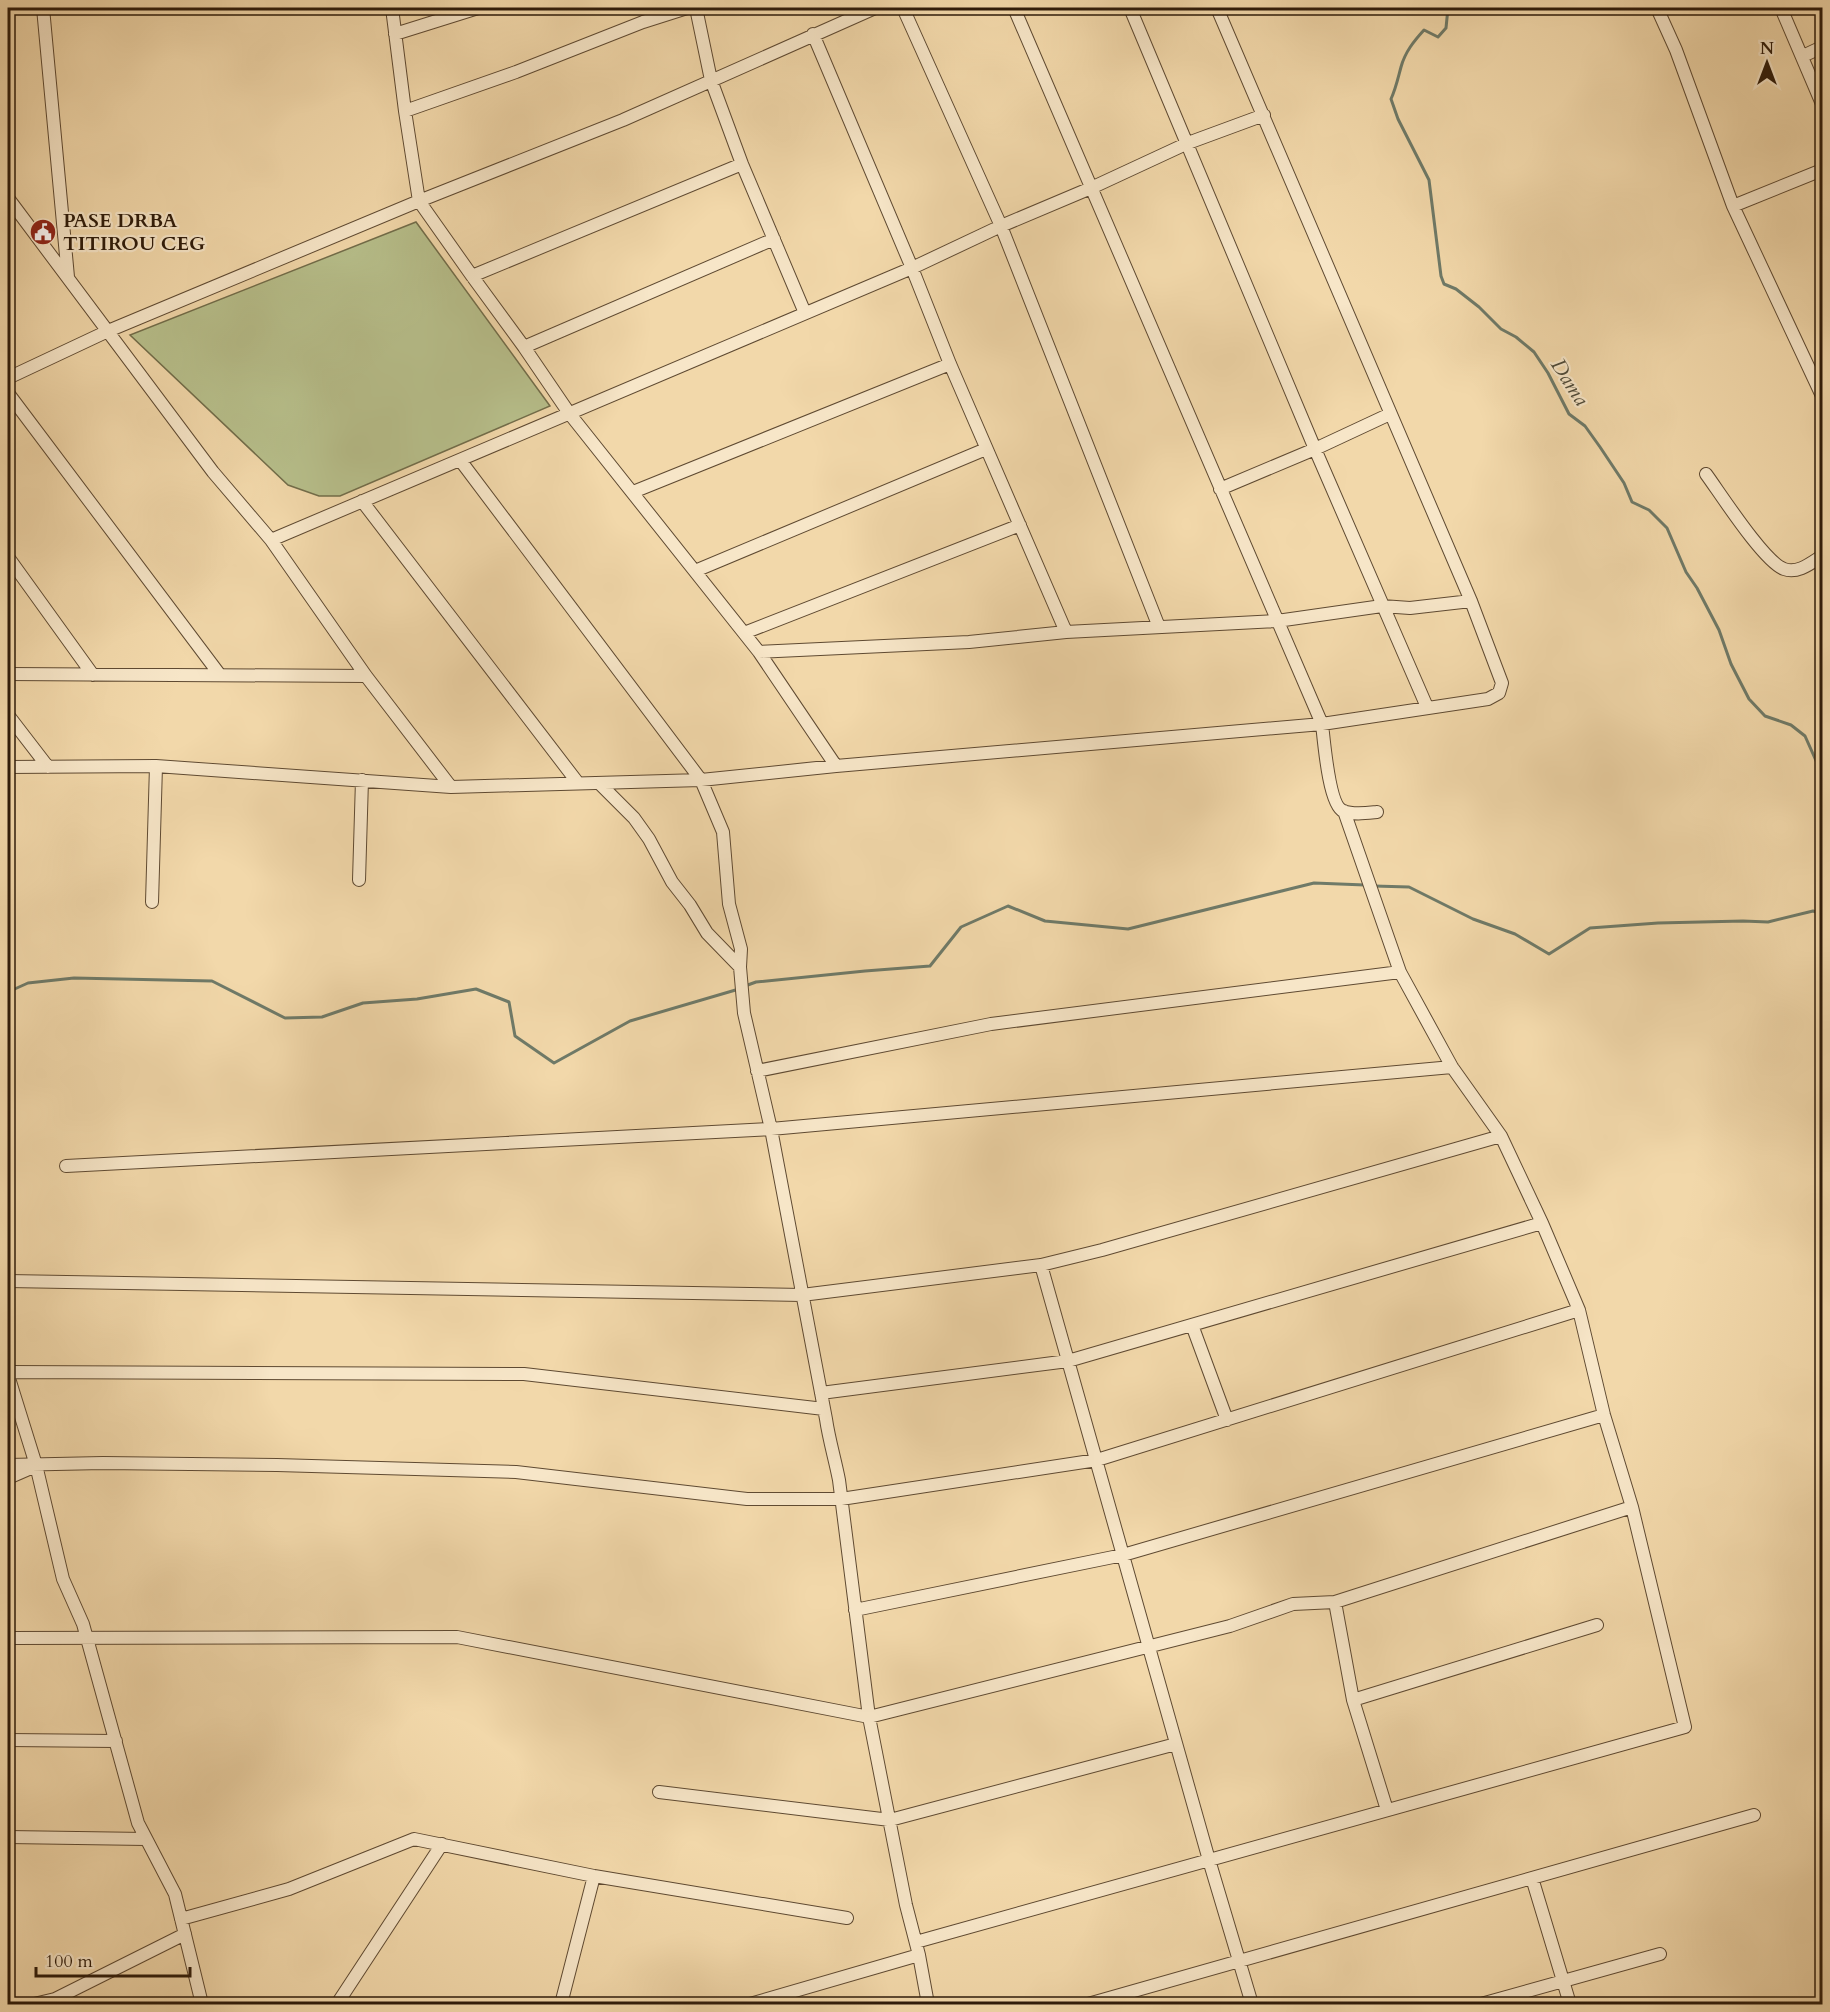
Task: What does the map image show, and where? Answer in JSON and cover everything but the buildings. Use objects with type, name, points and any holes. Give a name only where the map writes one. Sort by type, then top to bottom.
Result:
[{"type":"street","points":[[43,8],[68,278]]},
{"type":"street","points":[[392,8],[419,201],[569,413],[759,652],[836,766]]},
{"type":"street","points":[[395,34],[478,8]]},
{"type":"street","points":[[405,111],[516,72],[643,22],[687,8]]},
{"type":"street","points":[[696,8],[711,80],[742,164],[805,313]]},
{"type":"street","points":[[8,378],[108,331],[419,201],[623,120],[875,8]]},
{"type":"street","points":[[903,8],[1001,226],[1159,627]]},
{"type":"street","points":[[916,1942],[1685,1727],[1632,1507],[1604,1415],[1579,1310],[1542,1223],[1501,1136],[1452,1067],[1400,972],[1344,812],[1337,806],[1332,794],[1322,724],[1014,8]]},
{"type":"street","points":[[1130,8],[1315,449],[1427,707]]},
{"type":"street","points":[[8,767],[156,766],[451,787],[701,780],[836,766],[1322,724],[1488,699],[1499,693],[1502,683],[1471,601],[1217,8]]},
{"type":"street","points":[[1656,8],[1676,50],[1733,206],[1822,396]]},
{"type":"street","points":[[1781,8],[1822,104]]},
{"type":"street","points":[[813,34],[950,364],[1066,632]]},
{"type":"street","points":[[1803,56],[1822,47]]},
{"type":"street","points":[[271,540],[912,268],[1188,143],[1263,115]]},
{"type":"street","points":[[471,276],[742,164]]},
{"type":"street","points":[[1733,206],[1822,170]]},
{"type":"street","points":[[8,198],[213,472],[271,540],[366,675],[451,787]]},
{"type":"street","points":[[524,347],[774,239]]},
{"type":"street","points":[[633,492],[950,364]]},
{"type":"street","points":[[8,393],[220,675]]},
{"type":"street","points":[[1220,489],[1390,414]]},
{"type":"street","points":[[695,571],[986,449]]},
{"type":"street","points":[[460,459],[701,780],[723,832],[729,904],[741,949],[740,968],[744,1013],[771,1129],[829,1443],[839,1480],[869,1717],[928,2004]]},
{"type":"street","points":[[1706,474],[1764,553],[1782,568],[1793,570],[1804,567],[1822,556]]},
{"type":"street","points":[[362,501],[578,783]]},
{"type":"street","points":[[744,633],[1020,525]]},
{"type":"street","points":[[8,557],[93,675]]},
{"type":"street","points":[[759,652],[969,642],[1066,632],[1277,621],[1382,606],[1410,608],[1471,601]]},
{"type":"street","points":[[8,674],[366,675]]},
{"type":"street","points":[[8,715],[48,767]]},
{"type":"street","points":[[152,902],[156,766]]},
{"type":"street","points":[[359,880],[362,780]]},
{"type":"street","points":[[599,783],[634,818],[649,838],[672,882],[690,905],[707,933],[740,968]]},
{"type":"street","points":[[1344,812],[1377,812]]},
{"type":"street","points":[[757,1071],[991,1024],[1400,972]]},
{"type":"street","points":[[66,1166],[771,1129],[1452,1067]]},
{"type":"street","points":[[8,1281],[802,1295],[1041,1264],[1102,1250],[1501,1136]]},
{"type":"street","points":[[821,1394],[1068,1361],[1542,1223]]},
{"type":"street","points":[[1041,1264],[1209,1860],[1252,2004]]},
{"type":"street","points":[[8,1465],[102,1463],[278,1465],[516,1472],[747,1499],[841,1499],[1096,1460],[1579,1310]]},
{"type":"street","points":[[1192,1325],[1227,1420]]},
{"type":"street","points":[[202,2004],[175,1894],[138,1823],[87,1637],[63,1579],[36,1465],[8,1373],[524,1374],[824,1409]]},
{"type":"street","points":[[855,1610],[1123,1555],[1604,1415]]},
{"type":"street","points":[[8,1478],[36,1465]]},
{"type":"street","points":[[8,1638],[457,1637],[869,1717],[1230,1626],[1293,1604],[1335,1602],[1632,1507]]},
{"type":"street","points":[[1335,1602],[1353,1700],[1387,1810]]},
{"type":"street","points":[[1353,1700],[1597,1625]]},
{"type":"street","points":[[8,1740],[116,1742]]},
{"type":"street","points":[[659,1792],[890,1820],[1176,1744]]},
{"type":"street","points":[[1088,2004],[1754,1815]]},
{"type":"street","points":[[8,1837],[147,1839]]},
{"type":"street","points":[[181,1919],[289,1889],[414,1839],[594,1876],[847,1918]]},
{"type":"street","points":[[337,2004],[442,1844]]},
{"type":"street","points":[[561,2004],[594,1876]]},
{"type":"street","points":[[1532,1878],[1570,2004]]},
{"type":"street","points":[[34,2004],[55,1998],[185,1934]]},
{"type":"street","points":[[1481,2004],[1660,1954]]},
{"type":"street","points":[[750,2004],[919,1955]]},
{"type":"green space","points":[[416,222],[550,406],[340,496],[319,496],[288,485],[130,335]]},
{"type":"waterway","name":"Dama","points":[[1448,8],[1446,28],[1438,37],[1424,30],[1410,47],[1391,99],[1398,119],[1429,180],[1441,276],[1444,284],[1456,289],[1479,307],[1501,329],[1516,337],[1534,352],[1548,373],[1569,414],[1585,426],[1624,483],[1632,502],[1649,510],[1667,528],[1686,572],[1719,630],[1731,664],[1749,699],[1765,716],[1791,725],[1805,736],[1822,774]]},
{"type":"waterway","points":[[745,986],[756,982],[930,966],[961,927],[1008,906],[1045,921],[1128,929],[1314,883],[1365,885]]},
{"type":"waterway","points":[[1374,886],[1409,887],[1473,919],[1515,934],[1549,954],[1590,928],[1658,923],[1768,922],[1813,911],[1822,914]]},
{"type":"waterway","points":[[8,992],[28,983],[74,978],[212,981],[285,1018],[322,1017],[363,1003],[417,999],[476,989],[509,1002],[515,1036],[554,1063],[630,1021],[739,989]]},
{"type":"place","name":"PASE DRBA TITIROU CEG","points":[[43,232]]}]
